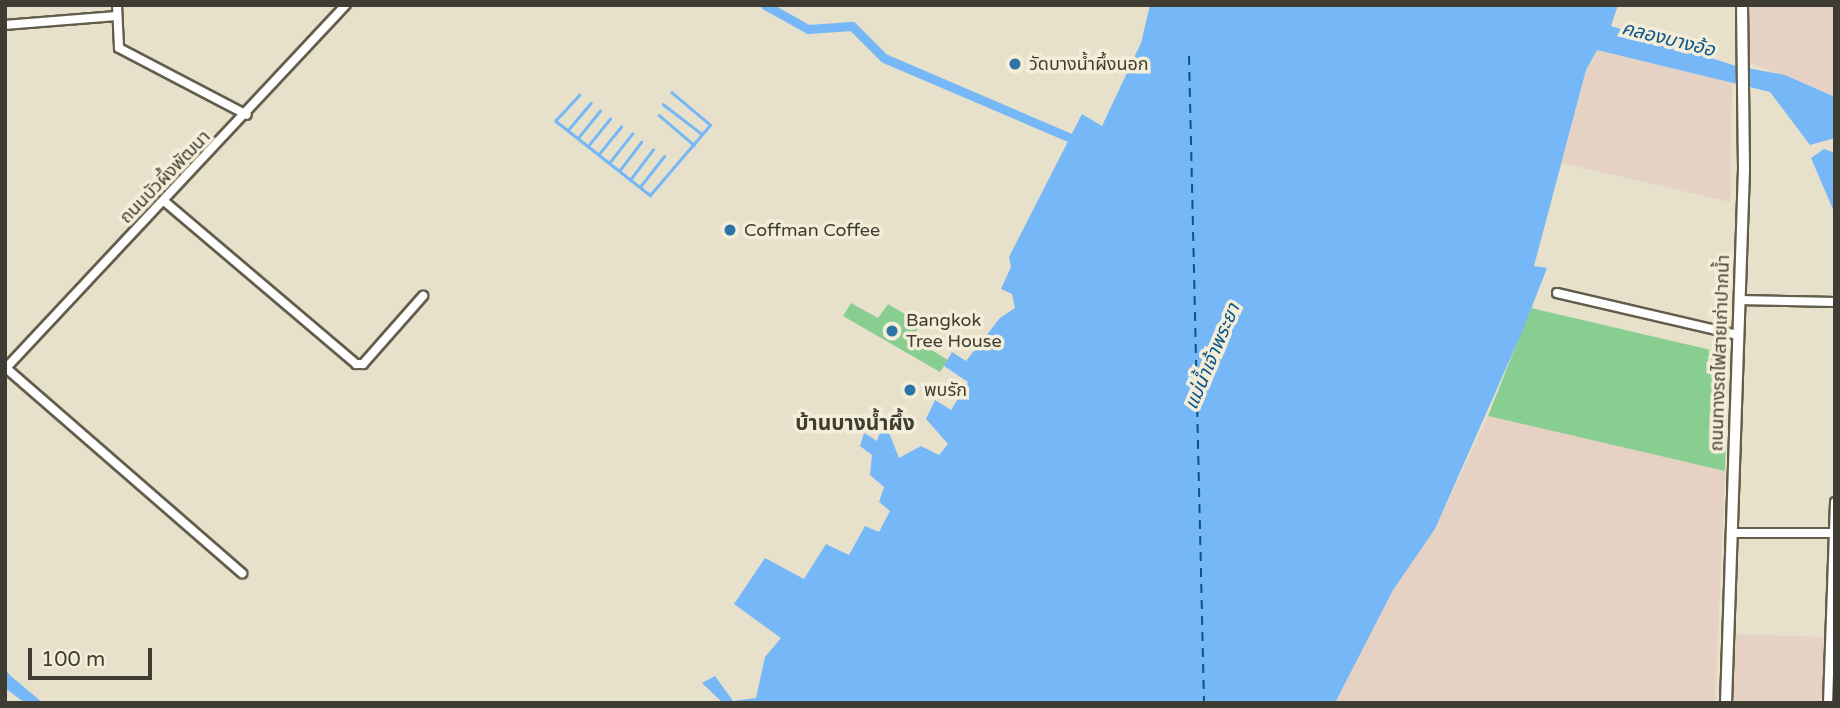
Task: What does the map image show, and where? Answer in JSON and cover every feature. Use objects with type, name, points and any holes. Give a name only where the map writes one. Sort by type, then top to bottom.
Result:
[{"type":"main road","name":"ถนนทางรถไฟสายเก่าปากน้ำ","points":[[1726,703],[1739,300],[1742,5]]},
{"type":"street","points":[[117,5],[116,42],[131,58],[247,115]]},
{"type":"street","name":"ถนนบัวผึ้งพัฒนา","points":[[5,369],[247,115],[346,5]]},
{"type":"street","points":[[5,24],[116,16]]},
{"type":"street","points":[[164,201],[356,364],[363,364],[424,296]]},
{"type":"street","points":[[1557,293],[1738,335]]},
{"type":"street","points":[[1739,300],[1835,302]]},
{"type":"street","points":[[5,369],[242,573]]},
{"type":"street","points":[[1828,703],[1835,502]]},
{"type":"street","points":[[1731,533],[1834,533]]},
{"type":"shaded area","points":[[1749,5],[1835,5],[1835,96],[1750,63]]},
{"type":"shaded area","points":[[1597,50],[1732,83],[1730,202],[1562,163],[1586,70]]},
{"type":"shaded area","points":[[1488,416],[1725,471],[1715,703],[1335,703],[1393,590],[1435,529]]},
{"type":"shaded area","points":[[1734,634],[1824,637],[1822,703],[1732,703]]},
{"type":"green space","name":"Bangkok Tree House","points":[[851,303],[878,318],[888,304],[920,323],[913,339],[948,360],[940,372],[843,316]]},
{"type":"green space","points":[[1531,308],[1728,354],[1725,471],[1488,416]]},
{"type":"water","name":"แม่น้ำเจ้าพระยา","points":[[1150,5],[1618,5],[1611,26],[1736,66],[1785,75],[1835,97],[1835,138],[1810,145],[1770,92],[1597,50],[1586,70],[1534,266],[1547,268],[1522,332],[1435,529],[1393,590],[1335,703],[723,703],[702,683],[715,676],[733,701],[756,698],[765,657],[781,638],[734,604],[765,558],[804,579],[826,544],[849,555],[865,526],[879,532],[890,511],[879,502],[884,487],[870,475],[872,455],[860,446],[864,433],[877,441],[884,420],[899,458],[921,446],[939,455],[948,444],[926,419],[935,400],[951,410],[968,382],[944,366],[952,352],[966,361],[1000,318],[1015,308],[1012,294],[1001,289],[1011,267],[1009,257],[1082,114],[1102,126],[1141,43]]},
{"type":"water","points":[[1824,149],[1835,153],[1835,214],[1811,158]]},
{"type":"water","points":[[5,670],[43,703],[25,703],[5,688]]},
{"type":"waterway","points":[[765,5],[808,29],[852,26],[884,58],[1080,142]]},
{"type":"waterway","points":[[580,95],[556,121],[650,195],[710,125],[672,93]]},
{"type":"waterway","points":[[568,130],[591,103]]},
{"type":"waterway","points":[[663,104],[702,134]]},
{"type":"waterway","points":[[578,138],[600,111]]},
{"type":"waterway","points":[[659,115],[694,145]]},
{"type":"waterway","points":[[588,146],[610,119]]},
{"type":"waterway","points":[[599,154],[621,127]]},
{"type":"waterway","points":[[610,162],[632,134]]},
{"type":"waterway","points":[[620,170],[641,142]]},
{"type":"waterway","points":[[630,180],[653,150]]},
{"type":"waterway","points":[[640,187],[664,156]]},
{"type":"ferry route","points":[[1189,56],[1204,703]]},
{"type":"place","name":"วัดบางน้ำผึ้งนอก","points":[[1015,64]]},
{"type":"place","name":"Coffman Coffee","points":[[730,230]]},
{"type":"place","name":"Bangkok Tree House","points":[[892,331]]},
{"type":"place","name":"พบรัก","points":[[910,390]]},
{"type":"district","name":"บ้านบางน้ำผึ้ง","points":[[855,424]]},
{"type":"water label","name":"คลองบางอ้อ","points":[[1668,40]]}]
